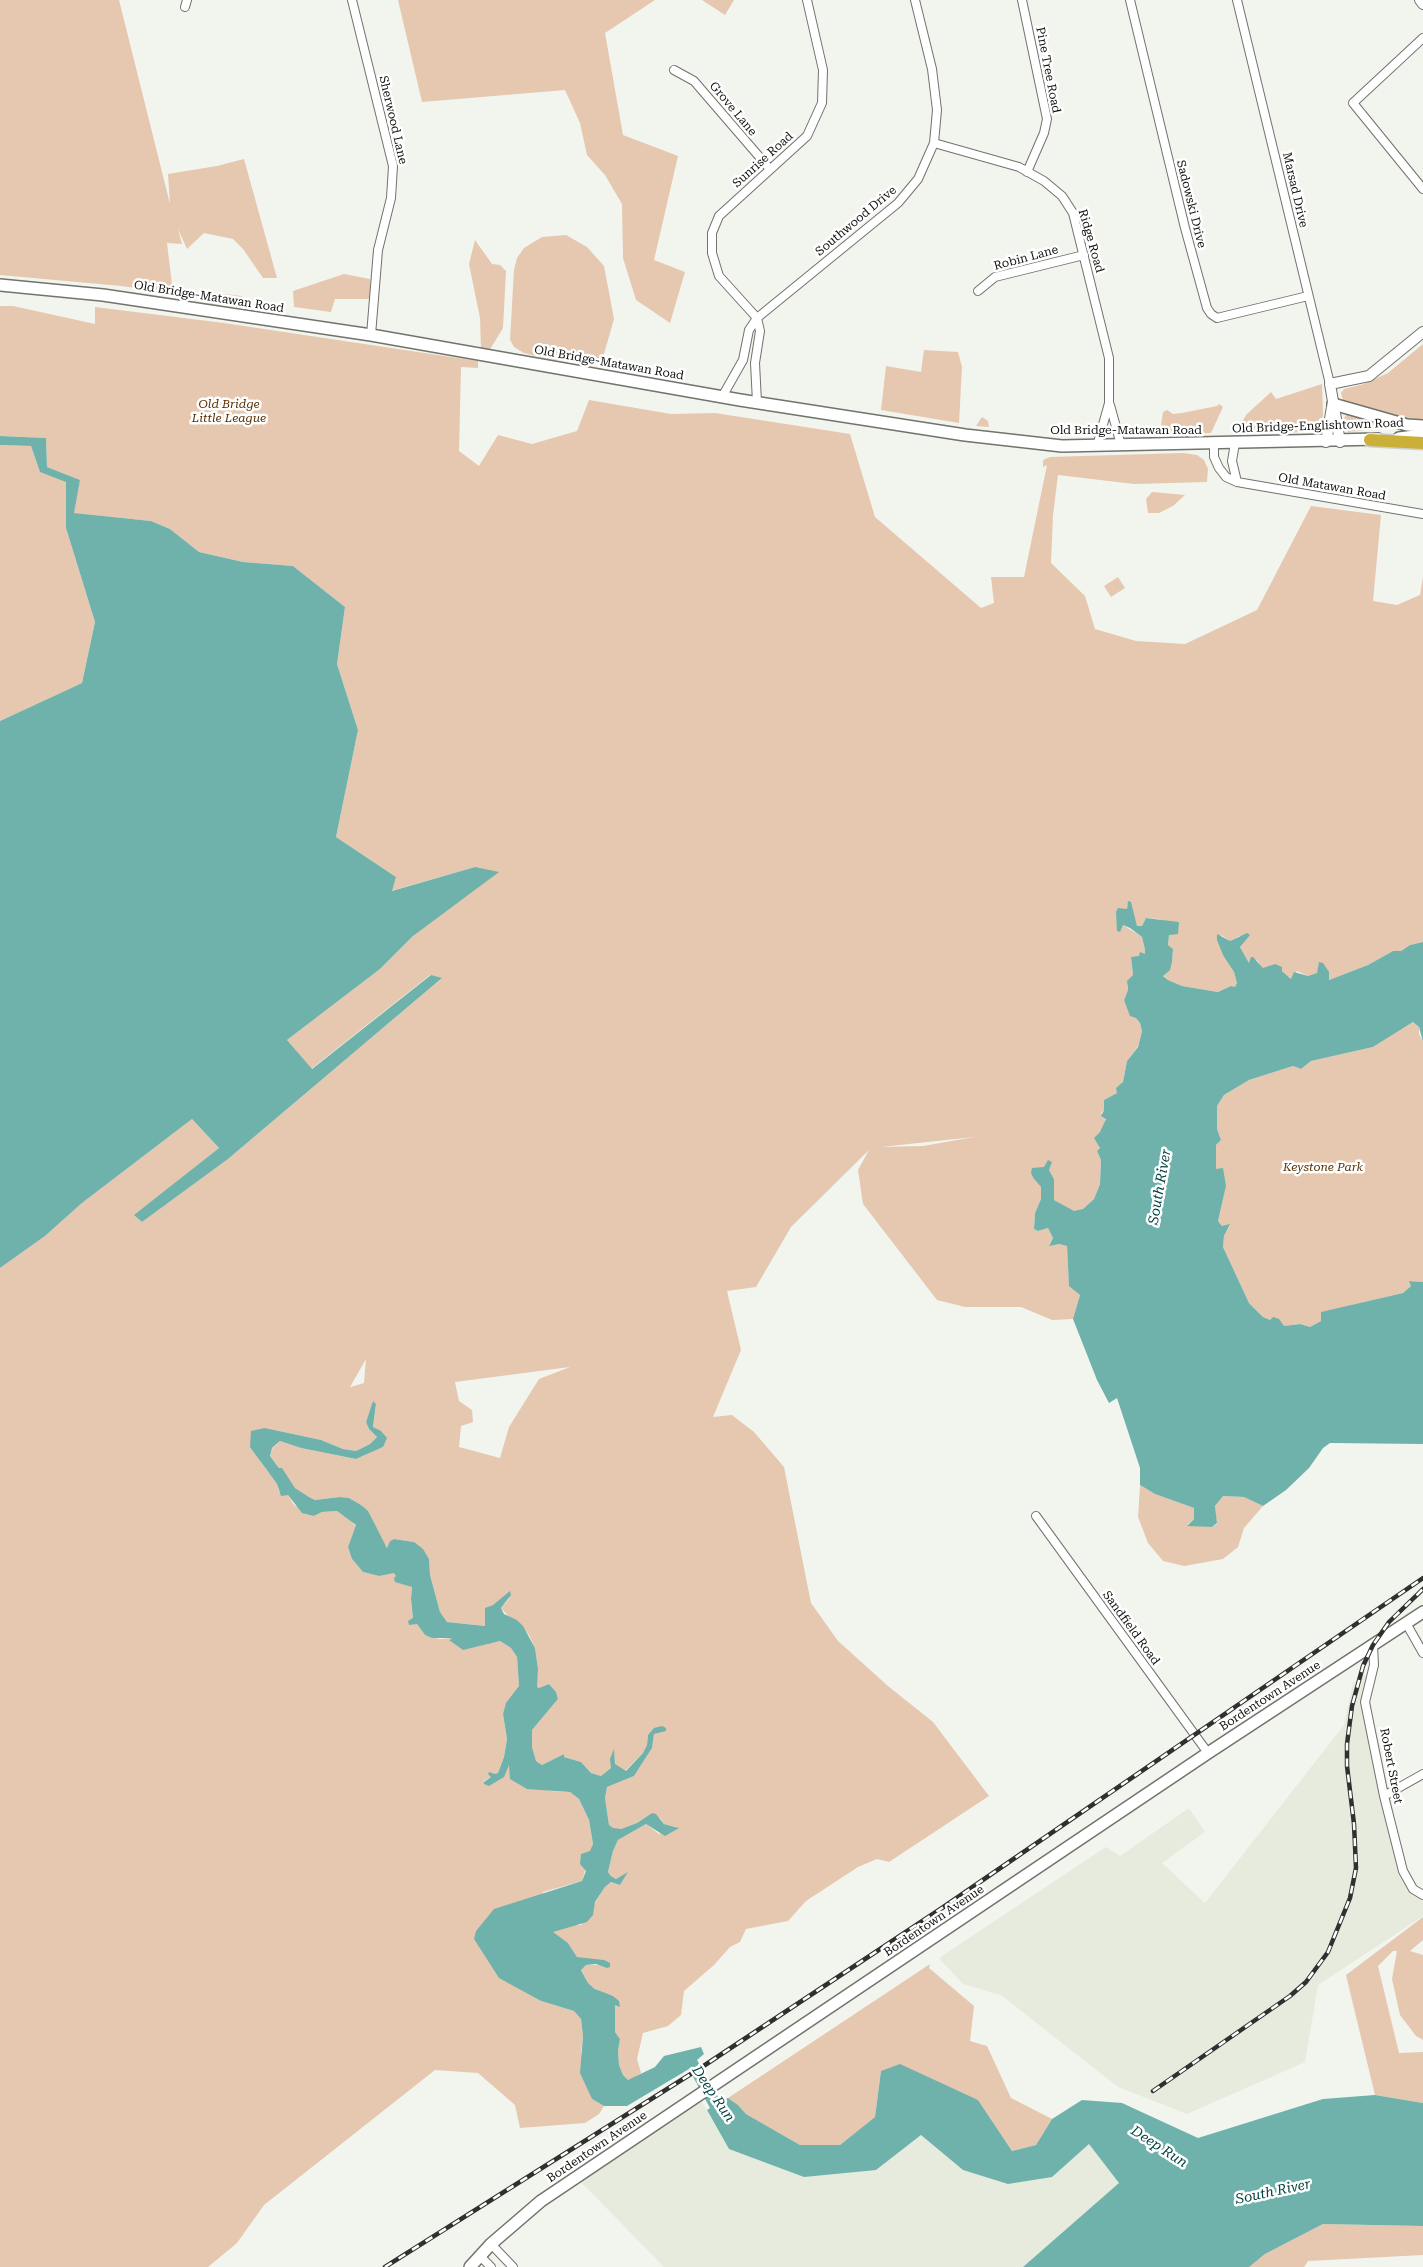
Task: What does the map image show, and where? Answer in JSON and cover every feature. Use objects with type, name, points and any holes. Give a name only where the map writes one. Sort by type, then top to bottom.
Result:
[{"type":"highway","points":[[1370,440],[1423,443]]},
{"type":"main road","name":"Old Bridge-Matawan Road","points":[[0,285],[103,295],[371,335],[722,397],[973,436],[1062,446],[1214,444]]},
{"type":"main road","points":[[1333,404],[1407,425],[1423,426]]},
{"type":"main road","name":"Old Bridge-Englishtown Road","points":[[1214,444],[1340,442],[1423,435]]},
{"type":"main road","name":"Bordentown Avenue","points":[[470,2267],[491,2244],[541,2201],[1208,1753],[1423,1612]]},
{"type":"street","name":"Sherwood Lane","points":[[352,0],[393,166],[391,198],[378,250],[371,335]]},
{"type":"street","name":"Sunrise Road","points":[[757,318],[719,276],[712,253],[712,233],[719,216],[769,168],[780,161],[807,136],[822,103],[823,70],[807,0]]},
{"type":"street","name":"Southwood Drive","points":[[722,397],[743,360],[749,330],[757,318],[898,203],[918,179],[934,142],[938,110],[932,69],[915,0]]},
{"type":"street","name":"Pine Tree Road","points":[[1022,0],[1047,119],[1044,133],[1027,172]]},
{"type":"street","name":"Sadowski Drive","points":[[1130,0],[1185,228],[1207,308],[1217,318],[1308,296]]},
{"type":"street","name":"Marsad Drive","points":[[1237,0],[1330,384]]},
{"type":"street","points":[[1420,0],[1423,4]]},
{"type":"street","points":[[1423,38],[1353,103],[1423,189]]},
{"type":"street","name":"Grove Lane","points":[[674,70],[694,81],[769,168]]},
{"type":"street","name":"Ridge Road","points":[[934,142],[1010,164],[1027,172],[1044,181],[1062,196],[1073,213],[1110,358],[1109,403],[1097,446]]},
{"type":"street","name":"Robin Lane","points":[[978,291],[995,276],[1084,255]]},
{"type":"street","points":[[757,318],[760,331],[755,363],[757,402]]},
{"type":"street","points":[[1340,442],[1330,384],[1369,376],[1423,332]]},
{"type":"street","points":[[743,360],[755,363]]},
{"type":"street","name":"Ridge Road","points":[[1109,403],[1121,445]]},
{"type":"street","points":[[1326,442],[1326,433],[1333,404]]},
{"type":"street","name":"Old Matawan Road","points":[[1214,444],[1214,457],[1218,468],[1226,476],[1237,482],[1423,514]]},
{"type":"street","points":[[1234,444],[1232,461],[1237,482]]},
{"type":"street","name":"Sandfield Road","points":[[1036,1516],[1208,1753]]},
{"type":"street","points":[[1406,1623],[1423,1653]]},
{"type":"street","name":"Robert Street","points":[[1373,1645],[1374,1665],[1365,1702],[1384,1796],[1403,1871],[1413,1888],[1423,1895]]},
{"type":"street","points":[[1384,1796],[1423,1774]]},
{"type":"street","points":[[491,2244],[513,2267]]},
{"type":"street","points":[[480,2256],[491,2267]]},
{"type":"shaded area","points":[[1377,1667],[1368,1694],[1404,1862],[1423,1897],[1423,1916],[1318,1985],[1305,2062],[1187,2114],[1118,2087],[1001,1995],[963,1984],[939,1958],[1106,1847],[1120,1856],[1189,1808],[1205,1832],[1162,1863],[1205,1903],[1344,1725],[1353,1683]]},
{"type":"shaded area","points":[[698,2095],[729,2149],[876,2170],[921,2135],[963,2170],[1052,2177],[1089,2143],[1120,2183],[1023,2267],[664,2267],[577,2178]]},
{"type":"green space","points":[[0,0],[119,0],[170,204],[168,174],[217,166],[244,159],[277,278],[263,278],[243,249],[233,239],[204,233],[187,249],[178,229],[182,244],[167,243],[173,293],[121,286],[0,275]]},
{"type":"green space","points":[[398,0],[655,0],[605,33],[623,135],[678,156],[654,260],[685,272],[670,323],[636,300],[623,258],[622,204],[605,175],[587,155],[580,123],[565,90],[422,102]]},
{"type":"green space","points":[[702,0],[734,0],[725,15]]},
{"type":"green space","points":[[566,235],[587,247],[604,266],[614,319],[604,354],[596,362],[581,363],[546,359],[524,353],[514,347],[510,340],[514,270],[517,258],[524,248],[542,237]]},
{"type":"green space","points":[[475,240],[492,264],[500,265],[506,271],[503,328],[489,351],[481,349],[480,318],[469,264]]},
{"type":"green space","points":[[344,274],[370,279],[370,299],[335,299],[331,312],[294,307],[293,291]]},
{"type":"green space","points":[[208,292],[241,296],[249,306],[247,309],[210,304],[200,300]]},
{"type":"green space","name":"Old Bridge Little League","points":[[0,306],[13,306],[95,324],[95,307],[224,323],[478,361],[478,368],[461,367],[459,451],[479,466],[498,435],[532,444],[577,431],[589,400],[671,414],[715,413],[850,434],[875,517],[981,608],[994,603],[991,577],[1024,577],[1047,465],[1043,467],[1043,460],[1050,457],[1183,453],[1197,455],[1204,460],[1208,469],[1207,482],[1134,484],[1058,475],[1053,515],[1051,563],[1085,596],[1095,629],[1136,641],[1185,644],[1257,610],[1311,506],[1381,515],[1373,601],[1397,605],[1420,595],[1423,577],[1423,942],[1410,945],[1401,951],[1393,951],[1368,965],[1329,980],[1318,965],[1318,973],[1308,976],[1297,971],[1291,979],[1275,964],[1263,969],[1257,960],[1249,963],[1240,947],[1249,935],[1239,936],[1230,941],[1221,935],[1221,949],[1234,972],[1237,983],[1235,987],[1231,986],[1218,992],[1182,986],[1168,980],[1163,975],[1172,962],[1173,949],[1168,945],[1169,934],[1160,919],[1146,918],[1142,926],[1137,926],[1127,904],[1127,909],[1116,912],[1118,919],[1123,925],[1142,937],[1145,950],[1145,955],[1131,958],[1133,975],[1127,985],[1128,990],[1124,1000],[1140,1023],[1142,1031],[1138,1046],[1127,1061],[1123,1082],[1117,1093],[1104,1100],[1104,1110],[1101,1113],[1106,1118],[1098,1142],[1100,1149],[1097,1151],[1101,1160],[1100,1184],[1094,1199],[1083,1209],[1074,1212],[1054,1200],[1054,1179],[1049,1170],[1044,1167],[1034,1179],[1041,1187],[1041,1199],[1035,1213],[1034,1229],[1038,1231],[1048,1228],[1053,1238],[1049,1245],[1059,1244],[1067,1246],[1069,1285],[1080,1295],[1073,1319],[1052,1320],[1021,1307],[965,1307],[937,1300],[863,1204],[858,1170],[869,1150],[791,1227],[756,1287],[727,1291],[741,1350],[713,1417],[732,1415],[754,1432],[784,1467],[811,1603],[838,1641],[888,1686],[933,1722],[989,1796],[889,1862],[877,1859],[858,1867],[806,1901],[788,1921],[746,1929],[740,1942],[730,1947],[714,1965],[684,1991],[681,2015],[668,2026],[643,2033],[637,2059],[641,2073],[633,2079],[628,2080],[623,2075],[619,2065],[618,2051],[620,2039],[615,2032],[615,2004],[588,1983],[581,1969],[586,1965],[604,1965],[604,1960],[577,1957],[568,1943],[552,1932],[571,1925],[581,1925],[605,1887],[611,1882],[620,1885],[627,1873],[616,1879],[608,1872],[618,1840],[646,1824],[659,1834],[677,1827],[664,1824],[661,1819],[652,1813],[637,1823],[621,1829],[613,1829],[609,1825],[605,1798],[607,1787],[634,1776],[652,1748],[654,1734],[666,1728],[648,1735],[647,1745],[643,1753],[625,1771],[615,1764],[614,1751],[611,1768],[601,1776],[591,1773],[581,1762],[564,1757],[564,1754],[542,1765],[536,1761],[532,1747],[532,1730],[558,1699],[556,1692],[549,1684],[539,1688],[536,1687],[538,1669],[535,1648],[529,1635],[517,1620],[510,1618],[501,1608],[509,1599],[510,1592],[485,1616],[485,1626],[447,1622],[440,1612],[430,1575],[429,1559],[414,1542],[394,1539],[390,1541],[388,1549],[361,1505],[349,1498],[340,1497],[315,1500],[309,1497],[295,1488],[270,1456],[272,1449],[280,1441],[301,1448],[356,1459],[383,1447],[373,1428],[376,1405],[373,1402],[366,1422],[369,1429],[377,1437],[370,1444],[356,1451],[343,1449],[321,1440],[265,1428],[260,1461],[277,1484],[279,1492],[288,1495],[294,1505],[314,1516],[322,1512],[337,1511],[349,1519],[356,1526],[348,1547],[352,1559],[363,1572],[379,1576],[394,1572],[412,1587],[413,1618],[425,1635],[440,1639],[450,1638],[490,1643],[500,1641],[511,1648],[517,1657],[519,1686],[503,1714],[507,1739],[504,1757],[498,1773],[484,1781],[484,1784],[509,1765],[551,1791],[570,1792],[579,1799],[589,1820],[593,1844],[582,1881],[543,1892],[529,1993],[541,2001],[574,2011],[581,2019],[583,2036],[581,2053],[592,2099],[604,2106],[599,2114],[585,2123],[520,2128],[515,2105],[478,2073],[435,2070],[264,2205],[237,2243],[208,2267],[0,2267],[0,1268],[45,1236],[82,1203],[192,1119],[219,1148],[135,1215],[142,1222],[228,1159],[441,979],[430,975],[311,1069],[287,1040],[380,969],[413,936],[475,867],[391,891],[396,877],[336,837],[358,730],[337,664],[345,607],[293,566],[243,562],[199,552],[170,529],[151,521],[73,513],[80,480],[47,467],[46,438],[0,436]],"holes":[[[974,1137],[923,1146],[881,1147]],[[366,1359],[364,1383],[350,1387]],[[570,1367],[539,1379],[509,1427],[500,1458],[459,1447],[461,1426],[473,1422],[472,1410],[459,1401],[455,1382]]]},
{"type":"green space","points":[[1423,344],[1423,421],[1389,415],[1343,400],[1341,393],[1344,389],[1364,384],[1388,373]]},
{"type":"green space","points":[[924,350],[958,352],[962,367],[959,423],[881,410],[886,366],[921,372]]},
{"type":"green space","points":[[1322,384],[1323,415],[1320,427],[1313,432],[1247,433],[1245,430],[1243,420],[1247,414],[1271,392],[1276,399]]},
{"type":"green space","points":[[1219,404],[1223,407],[1211,433],[1192,434],[1187,429],[1185,432],[1178,429],[1173,432],[1163,431],[1161,425],[1163,412],[1167,410],[1173,414],[1182,413]]},
{"type":"green space","points":[[1348,413],[1393,426],[1393,428],[1348,432],[1343,419]]},
{"type":"green space","points":[[982,417],[988,421],[989,427],[976,426]]},
{"type":"green space","points":[[0,445],[31,446],[40,472],[66,481],[66,528],[95,622],[82,683],[0,721]]},
{"type":"green space","points":[[1152,492],[1185,495],[1173,506],[1159,513],[1148,513],[1146,499]]},
{"type":"green space","points":[[1118,577],[1125,588],[1111,597],[1104,586]]},
{"type":"green space","name":"Keystone Park","points":[[1413,1022],[1419,1027],[1419,1034],[1423,1042],[1423,1282],[1410,1281],[1411,1286],[1403,1293],[1352,1305],[1322,1317],[1321,1321],[1310,1327],[1300,1324],[1284,1326],[1263,1317],[1249,1303],[1223,1247],[1224,1236],[1230,1225],[1222,1226],[1218,1221],[1226,1185],[1216,1170],[1216,1145],[1221,1140],[1217,1129],[1217,1106],[1224,1095],[1249,1080],[1293,1066],[1301,1069],[1311,1061],[1373,1047]]},
{"type":"green space","points":[[1140,1485],[1155,1494],[1194,1508],[1194,1519],[1187,1525],[1212,1527],[1217,1524],[1215,1506],[1223,1496],[1244,1497],[1263,1506],[1244,1528],[1238,1547],[1223,1559],[1184,1566],[1163,1561],[1148,1543],[1138,1517]]},
{"type":"green space","points":[[1423,1917],[1423,1940],[1410,1951],[1423,1955],[1423,2040],[1416,2036],[1400,2015],[1392,1979],[1397,1951],[1393,1951],[1378,1966],[1399,2053],[1423,2052],[1423,2103],[1375,2095],[1346,1975]]},
{"type":"green space","points":[[930,1964],[929,1968],[974,2006],[970,2041],[987,2046],[1011,2098],[1052,2119],[1036,2145],[1012,2151],[978,2100],[881,2071],[875,2117],[840,2145],[800,2145],[746,2114],[728,2098]]},
{"type":"green space","points":[[1323,2224],[1423,2226],[1423,2255],[1308,2261],[1304,2267],[1249,2267],[1265,2254]]},
{"type":"water","points":[[0,436],[46,438],[47,467],[80,480],[74,513],[151,521],[170,529],[199,552],[243,562],[293,566],[345,607],[337,664],[358,730],[336,837],[396,877],[392,891],[475,867],[499,872],[413,936],[380,969],[287,1040],[312,1069],[431,975],[442,978],[228,1159],[142,1222],[134,1215],[219,1148],[192,1119],[82,1203],[45,1236],[0,1268],[0,721],[82,683],[95,622],[66,528],[66,482],[40,472],[31,446],[0,445]]},
{"type":"water","name":"South River","points":[[1128,901],[1131,902],[1137,926],[1142,926],[1146,918],[1179,922],[1178,934],[1169,935],[1168,945],[1173,949],[1172,962],[1170,970],[1163,976],[1182,986],[1218,992],[1231,986],[1235,987],[1237,983],[1234,972],[1223,955],[1217,940],[1217,934],[1230,941],[1247,933],[1250,935],[1240,947],[1249,963],[1251,957],[1253,957],[1263,968],[1275,964],[1282,967],[1282,971],[1291,979],[1294,972],[1308,976],[1317,973],[1319,962],[1323,963],[1329,972],[1329,980],[1368,965],[1393,951],[1401,951],[1410,945],[1423,942],[1423,1042],[1419,1027],[1413,1022],[1373,1047],[1311,1061],[1301,1069],[1293,1066],[1249,1080],[1224,1095],[1217,1106],[1217,1129],[1221,1140],[1216,1145],[1216,1169],[1223,1168],[1226,1186],[1218,1221],[1222,1226],[1230,1224],[1224,1236],[1223,1247],[1249,1303],[1263,1317],[1270,1320],[1273,1317],[1279,1319],[1284,1326],[1300,1324],[1310,1327],[1321,1321],[1321,1312],[1403,1293],[1411,1286],[1409,1281],[1423,1282],[1423,1444],[1330,1443],[1323,1448],[1309,1468],[1286,1490],[1263,1506],[1244,1497],[1223,1496],[1215,1506],[1217,1523],[1212,1527],[1187,1526],[1194,1519],[1194,1508],[1155,1494],[1140,1485],[1140,1468],[1117,1398],[1109,1403],[1097,1380],[1073,1319],[1080,1295],[1069,1286],[1067,1246],[1059,1244],[1049,1246],[1053,1238],[1048,1228],[1038,1231],[1034,1229],[1035,1213],[1041,1199],[1041,1187],[1031,1173],[1032,1168],[1044,1167],[1048,1160],[1052,1162],[1049,1170],[1054,1179],[1054,1200],[1074,1211],[1083,1209],[1094,1199],[1100,1184],[1101,1160],[1097,1151],[1100,1148],[1094,1138],[1100,1132],[1106,1119],[1101,1116],[1104,1110],[1104,1100],[1117,1093],[1116,1088],[1123,1082],[1127,1061],[1138,1047],[1142,1031],[1140,1023],[1136,1018],[1130,1016],[1124,1000],[1128,990],[1127,981],[1133,975],[1131,957],[1139,956],[1140,952],[1145,954],[1142,937],[1123,925],[1120,932],[1117,931],[1116,912],[1118,908],[1127,909]]},
{"type":"water","points":[[373,1401],[376,1404],[373,1427],[381,1431],[387,1438],[383,1447],[356,1459],[301,1448],[280,1441],[272,1448],[270,1456],[279,1468],[282,1468],[295,1488],[309,1497],[315,1500],[340,1497],[349,1498],[361,1505],[368,1511],[387,1548],[390,1541],[394,1539],[414,1542],[423,1549],[429,1559],[430,1575],[440,1612],[447,1622],[485,1626],[485,1608],[493,1605],[510,1591],[511,1595],[501,1608],[504,1614],[517,1620],[523,1626],[535,1648],[538,1669],[537,1687],[549,1684],[556,1692],[558,1699],[532,1730],[532,1747],[536,1761],[542,1765],[564,1754],[564,1757],[581,1762],[591,1773],[601,1776],[611,1768],[610,1759],[614,1749],[615,1764],[626,1771],[643,1753],[647,1745],[648,1735],[654,1728],[662,1726],[666,1728],[666,1731],[654,1734],[652,1748],[634,1776],[607,1787],[605,1798],[609,1825],[613,1828],[621,1829],[637,1823],[652,1813],[656,1814],[664,1824],[679,1828],[665,1836],[646,1824],[618,1840],[608,1872],[616,1879],[628,1872],[620,1885],[611,1882],[605,1887],[595,1902],[593,1915],[587,1922],[553,1932],[568,1943],[577,1957],[604,1960],[610,1963],[610,1967],[607,1968],[596,1964],[586,1965],[581,1970],[588,1983],[595,1989],[613,1996],[619,2001],[620,2007],[615,2005],[615,2032],[620,2039],[618,2051],[619,2065],[623,2075],[628,2080],[655,2067],[664,2056],[701,2047],[704,2054],[697,2060],[721,2102],[728,2098],[746,2114],[800,2145],[840,2145],[875,2117],[881,2071],[900,2064],[978,2100],[1012,2151],[1036,2145],[1052,2119],[1082,2100],[1122,2103],[1198,2138],[1323,2099],[1375,2095],[1423,2103],[1423,2226],[1323,2224],[1265,2254],[1249,2267],[1023,2267],[1119,2183],[1089,2144],[1052,2177],[1008,2184],[963,2170],[921,2135],[876,2170],[804,2177],[729,2149],[707,2110],[710,2108],[689,2069],[627,2106],[604,2106],[592,2099],[580,2073],[583,2036],[581,2019],[574,2011],[541,2001],[499,1978],[474,1939],[476,1931],[494,1909],[582,1881],[586,1871],[580,1864],[581,1854],[590,1851],[593,1844],[589,1820],[579,1799],[570,1792],[527,1789],[510,1779],[509,1765],[504,1777],[489,1786],[484,1784],[491,1777],[488,1774],[489,1772],[498,1773],[504,1757],[507,1739],[503,1714],[506,1703],[519,1686],[517,1657],[511,1648],[500,1641],[463,1650],[449,1640],[452,1639],[450,1638],[432,1638],[425,1635],[417,1624],[409,1625],[408,1621],[413,1618],[412,1587],[395,1582],[394,1578],[396,1576],[394,1573],[379,1576],[363,1572],[352,1559],[348,1547],[356,1525],[337,1511],[322,1512],[314,1516],[302,1513],[288,1495],[281,1496],[277,1484],[250,1447],[251,1431],[265,1428],[321,1440],[343,1449],[356,1451],[370,1444],[377,1437],[369,1429],[366,1422]]},
{"type":"railway","points":[[385,2267],[702,2067],[942,1908],[1423,1578]]},
{"type":"railway","points":[[1153,2091],[1290,1996],[1306,1982],[1328,1952],[1350,1898],[1356,1868],[1354,1824],[1347,1766],[1347,1744],[1352,1706],[1363,1666],[1373,1645],[1389,1622],[1423,1589]]},
{"type":"water label","name":"Deep Run","points":[[713,2094]]},
{"type":"water label","name":"Deep Run","points":[[1159,2147]]}]
